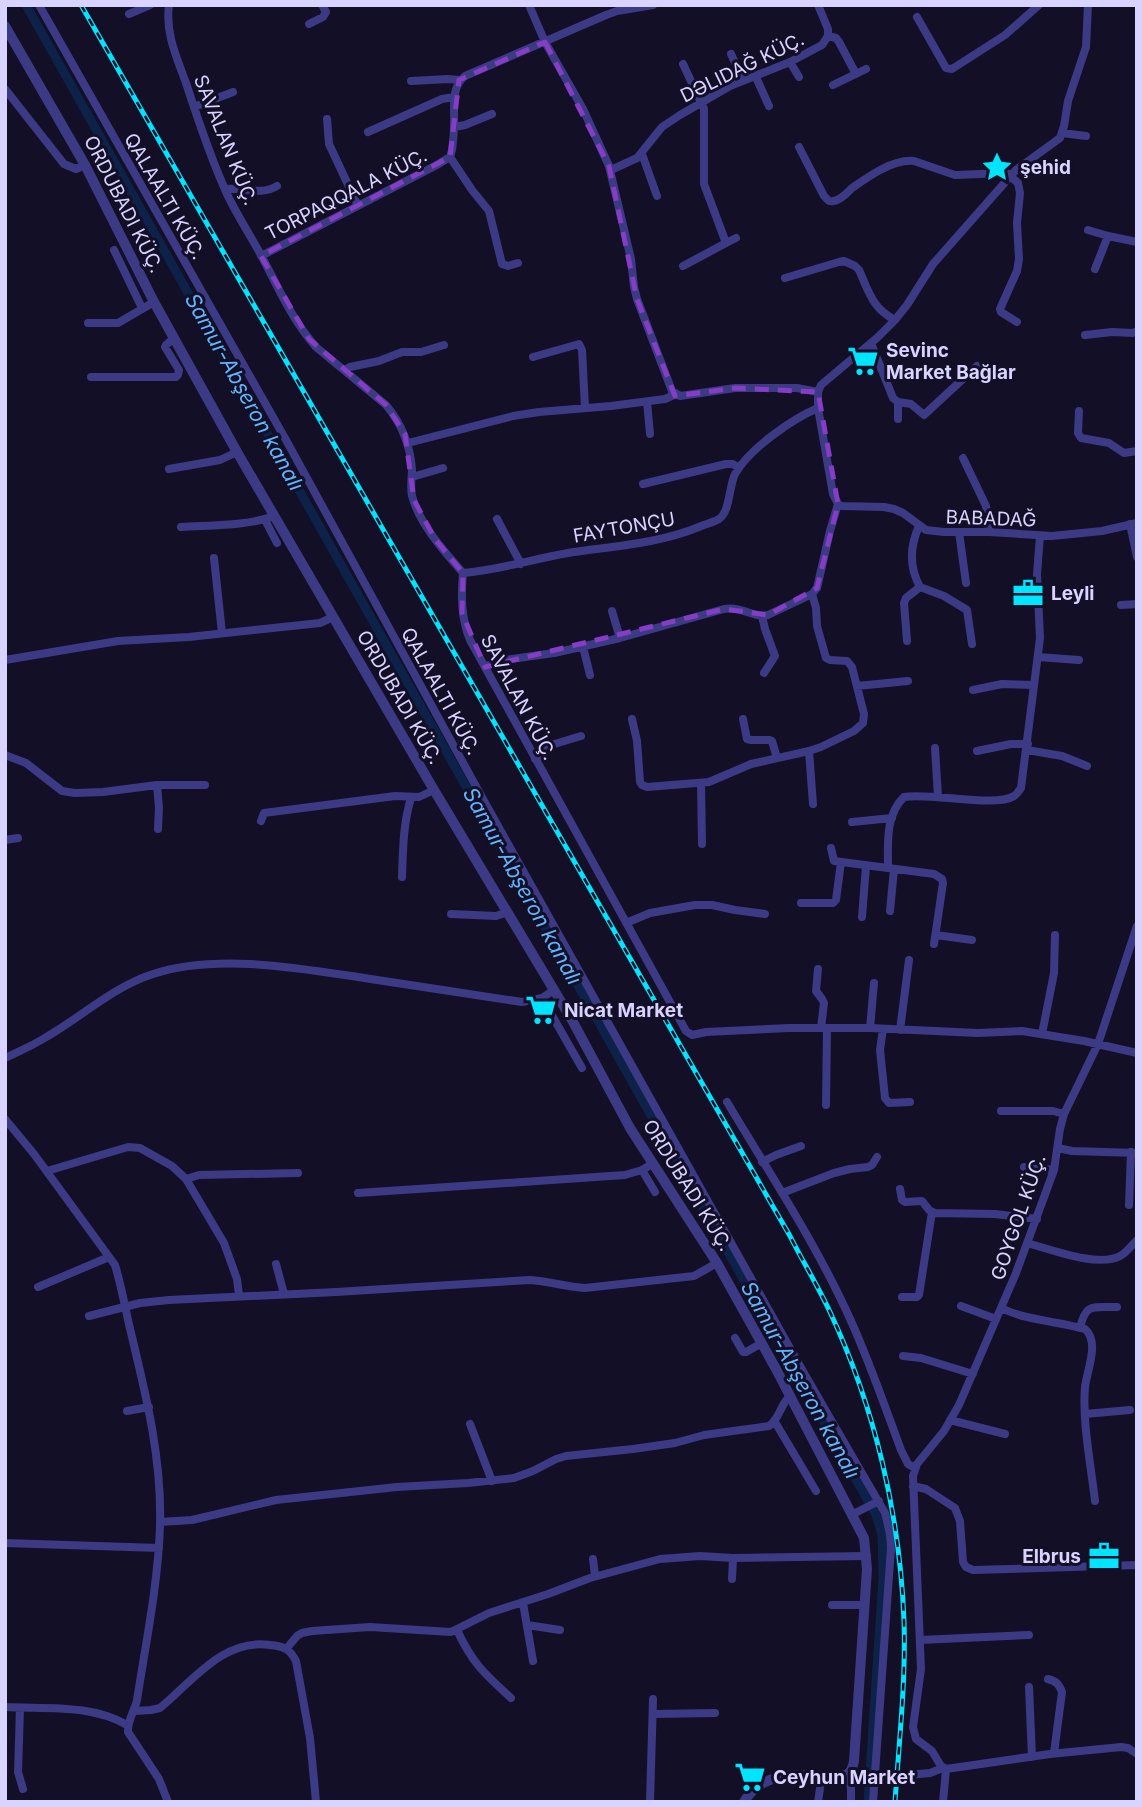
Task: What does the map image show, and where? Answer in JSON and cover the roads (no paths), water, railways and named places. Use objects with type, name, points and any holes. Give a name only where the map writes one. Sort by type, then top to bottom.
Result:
[{"type":"street","points":[[39,5],[286,440],[805,1375],[879,1501],[888,1522],[891,1548],[873,1802]]},
{"type":"street","points":[[129,14],[150,5]]},
{"type":"street","name":"SAVALAN KÜÇ.","points":[[169,5],[171,40],[225,189],[281,296],[309,340],[386,405],[405,434],[412,494],[435,539],[463,573],[464,625],[681,1022],[692,1035],[824,1028]]},
{"type":"street","points":[[309,24],[323,17],[326,12],[321,5]]},
{"type":"street","points":[[529,5],[545,42],[583,109],[611,170],[637,299],[668,384],[676,394]]},
{"type":"street","points":[[411,81],[459,80],[617,11],[653,5]]},
{"type":"street","name":"DƏLIDAĞ KÜÇ.","points":[[611,170],[642,154],[662,127],[680,115],[743,80],[790,62],[822,45],[828,36],[828,29],[818,5]]},
{"type":"street","points":[[916,17],[948,70],[1005,35],[1039,5]]},
{"type":"street","points":[[485,667],[498,661],[583,647],[732,608],[762,616],[768,615],[812,594],[820,582],[838,504],[833,494],[818,408],[818,392],[824,382],[895,320],[933,264],[1010,176],[1021,165],[1058,141],[1086,47],[1088,5]]},
{"type":"street","name":"ORDUBADI KÜÇ.","points":[[5,26],[85,165],[154,302],[237,452],[270,518],[333,617],[554,989],[652,1164],[716,1263],[853,1514],[864,1538],[867,1556],[854,1761],[848,1775]]},
{"type":"street","points":[[828,36],[839,42],[856,75]]},
{"type":"street","points":[[731,54],[743,80]]},
{"type":"street","points":[[790,62],[799,77]]},
{"type":"street","points":[[683,64],[702,103],[704,184],[726,243]]},
{"type":"street","points":[[834,85],[866,69]]},
{"type":"street","points":[[755,75],[769,106]]},
{"type":"street","name":"TORPAQQALA KÜÇ.","points":[[261,256],[450,157],[454,97],[459,80]]},
{"type":"street","points":[[5,89],[64,164],[76,169],[85,165]]},
{"type":"street","points":[[194,107],[233,92]]},
{"type":"street","points":[[368,132],[442,99],[454,97]]},
{"type":"street","points":[[454,127],[492,114]]},
{"type":"street","points":[[327,119],[329,144],[358,206]]},
{"type":"street","points":[[1062,133],[1086,136]]},
{"type":"street","points":[[799,147],[824,196],[832,201],[840,199],[862,181],[889,166],[908,160],[955,175],[1001,173],[1010,176],[1018,183],[1020,193],[1017,223],[1019,259],[1017,271],[1000,309],[1001,313],[1017,321]]},
{"type":"street","points":[[642,154],[657,196]]},
{"type":"street","points":[[450,157],[471,190],[489,211],[502,264],[508,266],[518,263]]},
{"type":"street","points":[[225,189],[270,191],[277,186]]},
{"type":"street","points":[[1088,230],[1137,242]]},
{"type":"street","points":[[1095,269],[1108,236]]},
{"type":"street","points":[[683,266],[736,237]]},
{"type":"street","points":[[114,250],[142,308]]},
{"type":"street","points":[[785,278],[844,261],[859,270],[876,306],[895,320]]},
{"type":"street","points":[[89,323],[118,323],[154,302]]},
{"type":"street","points":[[1085,335],[1137,331]]},
{"type":"street","points":[[91,377],[176,377],[179,370],[165,347],[174,338]]},
{"type":"street","points":[[871,343],[893,398],[898,402],[911,404],[922,415],[926,415],[976,366]]},
{"type":"street","points":[[533,357],[579,344],[582,350],[585,408]]},
{"type":"street","points":[[345,370],[402,352],[421,352],[444,345]]},
{"type":"street","points":[[408,443],[513,416],[665,399],[676,394],[685,396],[735,388],[797,388],[818,392]]},
{"type":"street","points":[[646,401],[650,434]]},
{"type":"street","points":[[898,402],[898,419]]},
{"type":"street","name":"FAYTONÇU","points":[[463,573],[669,538],[720,519],[726,509],[733,478],[739,468],[772,435],[818,408]]},
{"type":"street","points":[[1079,411],[1078,433],[1081,438],[1108,443],[1124,453],[1137,451]]},
{"type":"street","points":[[169,468],[220,460],[237,452]]},
{"type":"street","points":[[963,458],[986,506],[989,532]]},
{"type":"street","points":[[643,484],[726,464],[739,468]]},
{"type":"street","points":[[412,477],[443,468]]},
{"type":"street","name":"BABADAĞ","points":[[838,504],[847,507],[894,509],[933,532],[1040,536],[1086,534],[1134,524]]},
{"type":"street","points":[[181,527],[270,518],[277,543]]},
{"type":"street","points":[[498,519],[521,564]]},
{"type":"street","points":[[1134,524],[1137,557]]},
{"type":"street","points":[[919,526],[914,537],[914,577],[920,587],[944,596],[967,610],[972,644]]},
{"type":"street","points":[[959,532],[966,583]]},
{"type":"street","points":[[890,911],[891,869],[888,837],[897,804],[904,797],[996,801],[1013,797],[1021,788],[1040,631],[1037,587],[1040,536]]},
{"type":"street","points":[[214,558],[222,633]]},
{"type":"street","points":[[908,641],[904,603],[906,598],[920,587]]},
{"type":"street","points":[[632,719],[637,741],[640,782],[647,787],[709,782],[751,764],[809,751],[853,731],[863,723],[864,714],[857,686],[850,663],[826,658],[812,594]]},
{"type":"street","points":[[1121,605],[1137,604]]},
{"type":"street","points":[[612,611],[620,638]]},
{"type":"street","points":[[762,616],[775,656],[775,660],[764,673]]},
{"type":"street","points":[[5,660],[118,640],[320,623],[333,617]]},
{"type":"street","points":[[583,647],[590,675]]},
{"type":"street","points":[[1038,657],[1079,660]]},
{"type":"street","points":[[857,686],[908,681]]},
{"type":"street","points":[[973,690],[1002,684],[1034,685]]},
{"type":"street","points":[[744,719],[747,739],[772,741],[777,758]]},
{"type":"street","points":[[535,758],[542,755],[551,744],[581,736]]},
{"type":"street","points":[[976,751],[1011,744],[1062,756],[1087,766]]},
{"type":"street","points":[[935,748],[938,797]]},
{"type":"street","points":[[809,751],[813,804]]},
{"type":"street","points":[[5,755],[26,762],[62,791],[75,793],[158,785],[205,785]]},
{"type":"street","points":[[701,783],[702,844]]},
{"type":"street","points":[[158,785],[158,829]]},
{"type":"street","points":[[261,821],[264,813],[395,796],[419,797],[434,790]]},
{"type":"street","points":[[401,877],[406,815],[411,798]]},
{"type":"street","points":[[852,822],[892,818]]},
{"type":"street","points":[[5,841],[18,838]]},
{"type":"street","points":[[831,848],[834,861],[934,874],[942,879],[935,940],[972,940]]},
{"type":"street","points":[[801,903],[836,901],[841,862]]},
{"type":"street","points":[[862,917],[866,866]]},
{"type":"street","points":[[626,923],[650,913],[695,905],[712,905],[765,914]]},
{"type":"street","points":[[451,914],[496,916],[508,912]]},
{"type":"street","name":"GOYGOL KÜÇ.","points":[[915,1468],[950,1420],[1001,1308],[1054,1170],[1064,1114],[1098,1044],[1135,940],[1137,926]]},
{"type":"street","points":[[1042,1034],[1054,973],[1055,935]]},
{"type":"street","points":[[900,1030],[909,960]]},
{"type":"street","points":[[5,1058],[49,1036],[113,991],[154,974],[190,965],[285,966],[522,1002],[542,998],[554,989]]},
{"type":"street","points":[[818,969],[816,991],[824,1003],[826,1105]]},
{"type":"street","points":[[870,1028],[874,984]]},
{"type":"street","points":[[542,998],[582,1068]]},
{"type":"street","points":[[824,1028],[986,1033],[1023,1031],[1137,1053]]},
{"type":"street","points":[[883,1029],[880,1050],[885,1098],[889,1103],[910,1102]]},
{"type":"street","points":[[727,1102],[840,1297],[869,1363],[904,1457],[908,1464],[915,1468],[913,1486],[921,1678],[913,1727],[914,1736],[919,1743],[932,1751],[944,1769],[943,1802]]},
{"type":"street","points":[[1001,1111],[1053,1111],[1064,1114]]},
{"type":"street","points":[[5,1119],[47,1171],[115,1265],[120,1283],[153,1428],[160,1522],[155,1586],[135,1711],[127,1725],[131,1739],[159,1779],[168,1802]]},
{"type":"street","points":[[762,1162],[801,1146]]},
{"type":"street","points":[[47,1171],[128,1147],[134,1147],[172,1166],[186,1179],[225,1243],[237,1279],[239,1296]]},
{"type":"street","points":[[1058,1148],[1072,1151],[1134,1152],[1129,1205]]},
{"type":"street","points":[[782,1193],[834,1173],[868,1167],[877,1157]]},
{"type":"street","points":[[358,1193],[625,1175],[652,1164]]},
{"type":"street","points":[[1024,1167],[1054,1170]]},
{"type":"street","points":[[642,1170],[654,1192]]},
{"type":"street","points":[[186,1179],[199,1175],[298,1173]]},
{"type":"street","points":[[900,1189],[902,1200],[922,1201],[932,1212],[995,1214],[1037,1219]]},
{"type":"street","points":[[902,1297],[917,1297],[919,1294],[932,1212]]},
{"type":"street","points":[[1027,1243],[1080,1257],[1111,1259],[1123,1254],[1136,1241]]},
{"type":"street","points":[[38,1287],[109,1257]]},
{"type":"street","points":[[89,1317],[160,1300],[530,1280],[585,1288],[694,1276],[716,1263]]},
{"type":"street","points":[[276,1264],[284,1294]]},
{"type":"street","points":[[961,1306],[996,1319]]},
{"type":"street","points":[[1080,1328],[1089,1309],[1117,1307]]},
{"type":"street","points":[[1001,1308],[1012,1314],[1089,1332],[1092,1341],[1086,1385],[1086,1414],[1095,1501]]},
{"type":"street","points":[[735,1338],[743,1352],[762,1343]]},
{"type":"street","points":[[903,1356],[921,1358],[973,1374]]},
{"type":"street","points":[[160,1522],[192,1520],[275,1500],[514,1478],[566,1456],[654,1446],[769,1426],[775,1422],[784,1401],[790,1396]]},
{"type":"street","points":[[127,1411],[149,1407]]},
{"type":"street","points":[[1086,1414],[1130,1410]]},
{"type":"street","points":[[950,1420],[1005,1434]]},
{"type":"street","points":[[775,1422],[816,1491]]},
{"type":"street","points":[[470,1424],[492,1481]]},
{"type":"street","points":[[913,1486],[926,1489],[955,1508],[961,1521],[963,1562],[973,1570],[1137,1565]]},
{"type":"street","points":[[853,1514],[879,1501]]},
{"type":"street","points":[[5,1543],[159,1548]]},
{"type":"street","points":[[287,1648],[297,1636],[312,1631],[370,1627],[443,1632],[457,1630],[489,1613],[595,1576],[660,1559],[700,1556],[867,1556]]},
{"type":"street","points":[[732,1579],[733,1558]]},
{"type":"street","points":[[593,1559],[595,1576]]},
{"type":"street","points":[[523,1603],[533,1661]]},
{"type":"street","points":[[832,1605],[864,1605]]},
{"type":"street","points":[[527,1625],[560,1630]]},
{"type":"street","points":[[457,1630],[479,1669],[511,1698]]},
{"type":"street","points":[[920,1640],[1029,1635]]},
{"type":"street","points":[[135,1711],[160,1707],[206,1666],[239,1648],[263,1644],[287,1648],[296,1661],[306,1712],[316,1802]]},
{"type":"street","points":[[1048,1679],[1059,1684],[1062,1692],[1054,1753]]},
{"type":"street","points":[[1030,1687],[1032,1756]]},
{"type":"street","points":[[650,1802],[653,1699]]},
{"type":"street","points":[[5,1707],[87,1711],[110,1716],[127,1725]]},
{"type":"street","points":[[20,1707],[18,1772],[23,1789]]},
{"type":"street","points":[[653,1714],[715,1713]]},
{"type":"street","points":[[908,1775],[1054,1753],[1121,1747],[1137,1754]]},
{"type":"street","points":[[744,1802],[752,1791],[769,1780],[788,1775],[848,1775],[852,1788],[851,1802]]},
{"type":"street","points":[[818,1802],[822,1775]]},
{"type":"waterway","name":"Samur-Abşeron kanalı","points":[[26,5],[876,1515],[882,1535],[883,1577],[868,1802]]},
{"type":"railway","points":[[81,5],[790,1236],[830,1312],[846,1348],[872,1424],[891,1502],[897,1542],[902,1581],[904,1644],[895,1802]]},
{"type":"place","name":"şehid","points":[[997,167]]},
{"type":"place","name":"Sevinc Market Bağlar","points":[[863,361]]},
{"type":"place","name":"Leyli","points":[[1028,593]]},
{"type":"place","name":"Nicat Market","points":[[541,1010]]},
{"type":"place","name":"Elbrus","points":[[1104,1556]]},
{"type":"place","name":"Ceyhun Market","points":[[750,1777]]}]
